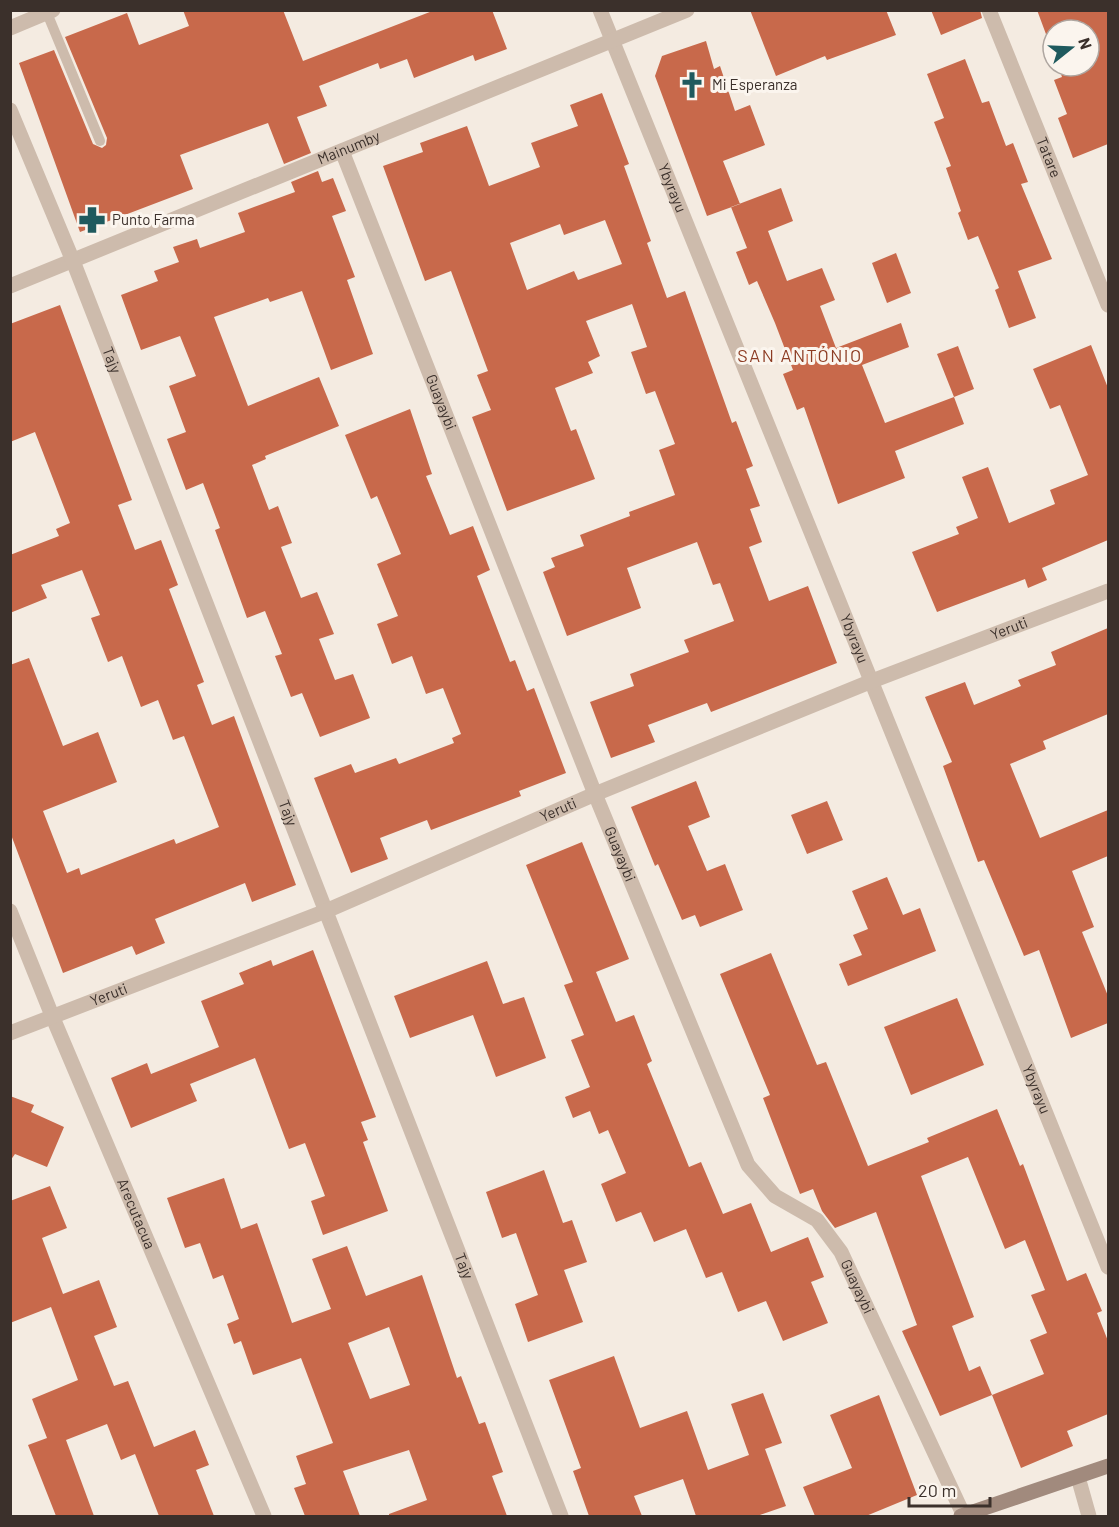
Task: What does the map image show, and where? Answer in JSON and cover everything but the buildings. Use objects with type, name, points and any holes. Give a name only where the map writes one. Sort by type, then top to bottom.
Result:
[{"type":"main road","points":[[963,1516],[1108,1466]]},
{"type":"street","name":"Ybyrayu","points":[[600,10],[1108,1267]]},
{"type":"street","name":"Mainumby","points":[[10,286],[687,10]]},
{"type":"street","name":"Tatare","points":[[989,10],[1108,305]]},
{"type":"street","points":[[10,28],[50,12]]},
{"type":"street","name":"Tajy","points":[[10,110],[73,261],[561,1516]]},
{"type":"street","name":"Guayaybi","points":[[342,151],[595,794],[748,1165],[775,1196],[817,1220],[842,1252],[963,1516]]},
{"type":"street","name":"Yeruti","points":[[10,1033],[326,911],[595,794],[872,681],[1108,591]]},
{"type":"street","name":"Arecutacua","points":[[10,911],[264,1516]]},
{"type":"street","points":[[1078,1477],[1089,1516]]},
{"type":"lane","points":[[50,12],[100,141]]},
{"type":"place","name":"Mi Esperanza","points":[[692,85]]},
{"type":"place","name":"Punto Farma","points":[[92,220]]},
{"type":"district","name":"SAN ANTÓNIO","points":[[800,356]]}]
